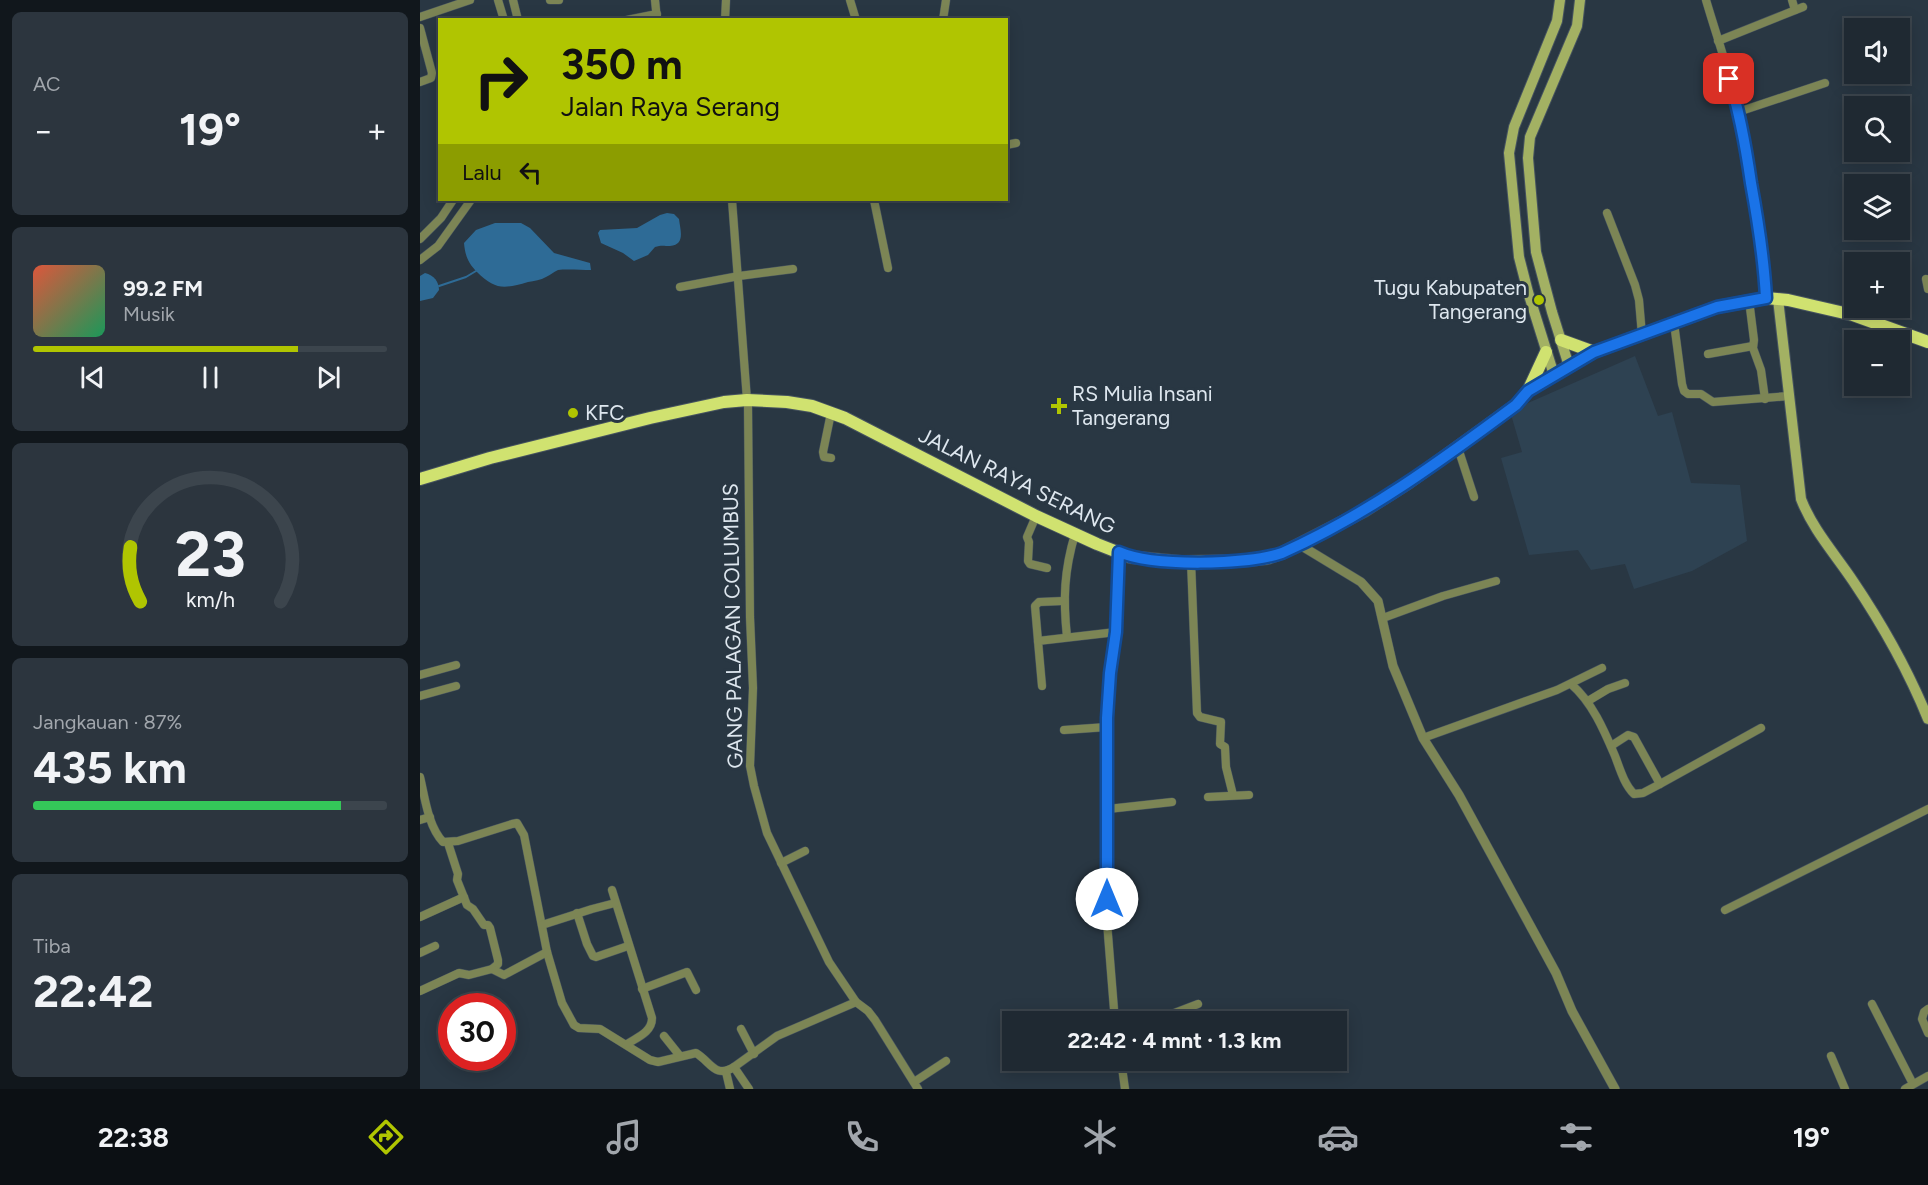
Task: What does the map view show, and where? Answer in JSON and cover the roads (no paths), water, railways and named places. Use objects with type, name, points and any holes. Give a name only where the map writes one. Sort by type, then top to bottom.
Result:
[{"type":"highway","name":"JALAN RAYA SERANG","points":[[459,467],[686,410],[747,402],[812,406],[892,441],[1036,516],[1130,557],[1239,561],[1268,558],[1300,545],[1364,511],[1458,448],[1520,402],[1528,391],[1594,352],[1717,307],[1772,298],[1825,307],[1928,342]]},
{"type":"highway","points":[[1561,340],[1594,352]]},
{"type":"highway","points":[[1528,391],[1546,351]]},
{"type":"highway","points":[[420,472],[437,467],[459,467]]},
{"type":"highway","points":[[420,479],[459,467]]},
{"type":"main road","points":[[1554,375],[1519,257],[1509,153],[1514,127],[1557,21],[1560,0]]},
{"type":"main road","points":[[1569,366],[1536,252],[1528,158],[1530,137],[1577,26],[1580,0]]},
{"type":"main road","points":[[1509,153],[1528,158]]},
{"type":"main road","points":[[1772,298],[1789,396],[1799,490],[1806,513],[1878,620],[1911,679],[1928,719]]},
{"type":"street","points":[[420,17],[470,0]]},
{"type":"street","points":[[498,0],[503,18]]},
{"type":"street","points":[[513,0],[518,18]]},
{"type":"street","points":[[550,0],[559,0]]},
{"type":"street","points":[[654,0],[657,17]]},
{"type":"street","points":[[724,18],[726,0]]},
{"type":"street","points":[[850,0],[855,18]]},
{"type":"street","points":[[943,18],[946,0]]},
{"type":"street","points":[[1706,0],[1738,112],[1772,298]]},
{"type":"street","points":[[1718,41],[1799,8],[1792,0]]},
{"type":"street","points":[[420,28],[432,73],[429,79],[420,82]]},
{"type":"street","points":[[1738,112],[1825,83]]},
{"type":"street","points":[[1008,145],[1016,143]]},
{"type":"street","points":[[420,239],[441,218],[452,201]]},
{"type":"street","points":[[420,260],[438,246],[450,232],[470,201]]},
{"type":"street","name":"GANG PALAGAN COLUMBUS","points":[[734,201],[747,402],[753,688],[750,766],[767,833],[830,962],[856,1002],[868,1011],[916,1085]]},
{"type":"street","points":[[874,201],[888,268]]},
{"type":"street","points":[[1607,213],[1635,285],[1639,300],[1642,335]]},
{"type":"street","points":[[680,287],[792,269]]},
{"type":"street","points":[[1926,279],[1928,289]]},
{"type":"street","points":[[1749,300],[1753,346],[1761,370],[1766,399]]},
{"type":"street","points":[[1674,323],[1684,391],[1688,394],[1701,394],[1713,402],[1789,396]]},
{"type":"street","points":[[1708,354],[1753,346]]},
{"type":"street","points":[[831,413],[823,452],[824,457],[831,458]]},
{"type":"street","points":[[1458,448],[1474,497]]},
{"type":"street","points":[[1036,516],[1027,537],[1028,561],[1030,564],[1047,568]]},
{"type":"street","points":[[1067,637],[1063,601],[1075,534]]},
{"type":"street","points":[[1300,545],[1361,582],[1378,601],[1393,666],[1423,738],[1459,795],[1556,973],[1572,1011],[1615,1089]]},
{"type":"street","points":[[1114,1011],[1107,922],[1107,727],[1110,673],[1116,632],[1119,552]]},
{"type":"street","points":[[1191,561],[1197,713],[1200,717],[1221,722],[1220,744],[1225,747],[1226,767],[1233,795]]},
{"type":"street","points":[[1383,618],[1443,596],[1496,581]]},
{"type":"street","points":[[1042,686],[1035,606],[1039,602],[1063,601]]},
{"type":"street","points":[[1038,641],[1116,632]]},
{"type":"street","points":[[420,675],[456,665]]},
{"type":"street","points":[[1423,738],[1571,684],[1602,668]]},
{"type":"street","points":[[1588,701],[1608,689],[1625,683]]},
{"type":"street","points":[[1571,684],[1588,701],[1611,746],[1624,779],[1634,794],[1643,793],[1761,728]]},
{"type":"street","points":[[420,696],[456,686]]},
{"type":"street","points":[[1064,730],[1107,727]]},
{"type":"street","points":[[1611,746],[1628,735],[1634,737],[1660,784]]},
{"type":"street","points":[[420,777],[430,817],[443,842],[448,843],[512,824],[517,823],[520,826],[524,835],[547,952],[562,1003],[574,1025],[579,1028],[600,1029],[650,1060],[658,1062],[696,1053],[718,1072],[726,1072],[777,1036],[856,1002]]},
{"type":"street","points":[[1208,797],[1249,795]]},
{"type":"street","points":[[1108,809],[1172,802]]},
{"type":"street","points":[[1725,910],[1928,809]]},
{"type":"street","points":[[420,820],[430,817]]},
{"type":"street","points":[[420,991],[459,973],[469,975],[492,969],[498,963],[490,928],[484,925],[467,905],[457,880],[458,874],[448,843]]},
{"type":"street","points":[[781,862],[805,851]]},
{"type":"street","points":[[612,890],[652,1018],[648,1031],[627,1044]]},
{"type":"street","points":[[420,917],[464,897]]},
{"type":"street","points":[[542,925],[615,903]]},
{"type":"street","points":[[577,913],[586,944],[593,956],[628,946]]},
{"type":"street","points":[[420,953],[435,946]]},
{"type":"street","points":[[492,969],[503,975],[547,952]]},
{"type":"street","points":[[642,988],[687,972],[696,990]]},
{"type":"street","points":[[1180,1011],[1198,1004]]},
{"type":"street","points":[[1872,1004],[1913,1084]]},
{"type":"street","points":[[1928,1009],[1924,1012],[1922,1019],[1928,1033]]},
{"type":"street","points":[[741,1029],[754,1054]]},
{"type":"street","points":[[664,1036],[680,1056]]},
{"type":"street","points":[[1831,1056],[1845,1089]]},
{"type":"street","points":[[916,1085],[946,1061]]},
{"type":"street","points":[[734,1067],[749,1089]]},
{"type":"street","points":[[1123,1071],[1125,1089]]},
{"type":"street","points":[[726,1072],[730,1089]]},
{"type":"street","points":[[1905,1089],[1928,1076]]},
{"type":"water","points":[[667,213],[674,214],[679,219],[681,236],[675,245],[655,247],[648,255],[634,261],[601,243],[598,233],[600,230],[637,228]]},
{"type":"water","points":[[495,223],[521,223],[530,228],[554,253],[590,263],[591,270],[558,270],[537,280],[512,286],[495,285],[483,278],[471,265],[464,243],[476,230]]},
{"type":"water","points":[[425,273],[435,279],[439,290],[433,298],[420,301],[420,276]]},
{"type":"waterway","points":[[439,286],[466,277],[476,271]]},
{"type":"place","name":"Tugu Kabupaten Tangerang","points":[[1539,300]]},
{"type":"place","name":"RS Mulia Insani Tangerang","points":[[1059,406]]},
{"type":"place","name":"KFC","points":[[573,413]]}]
